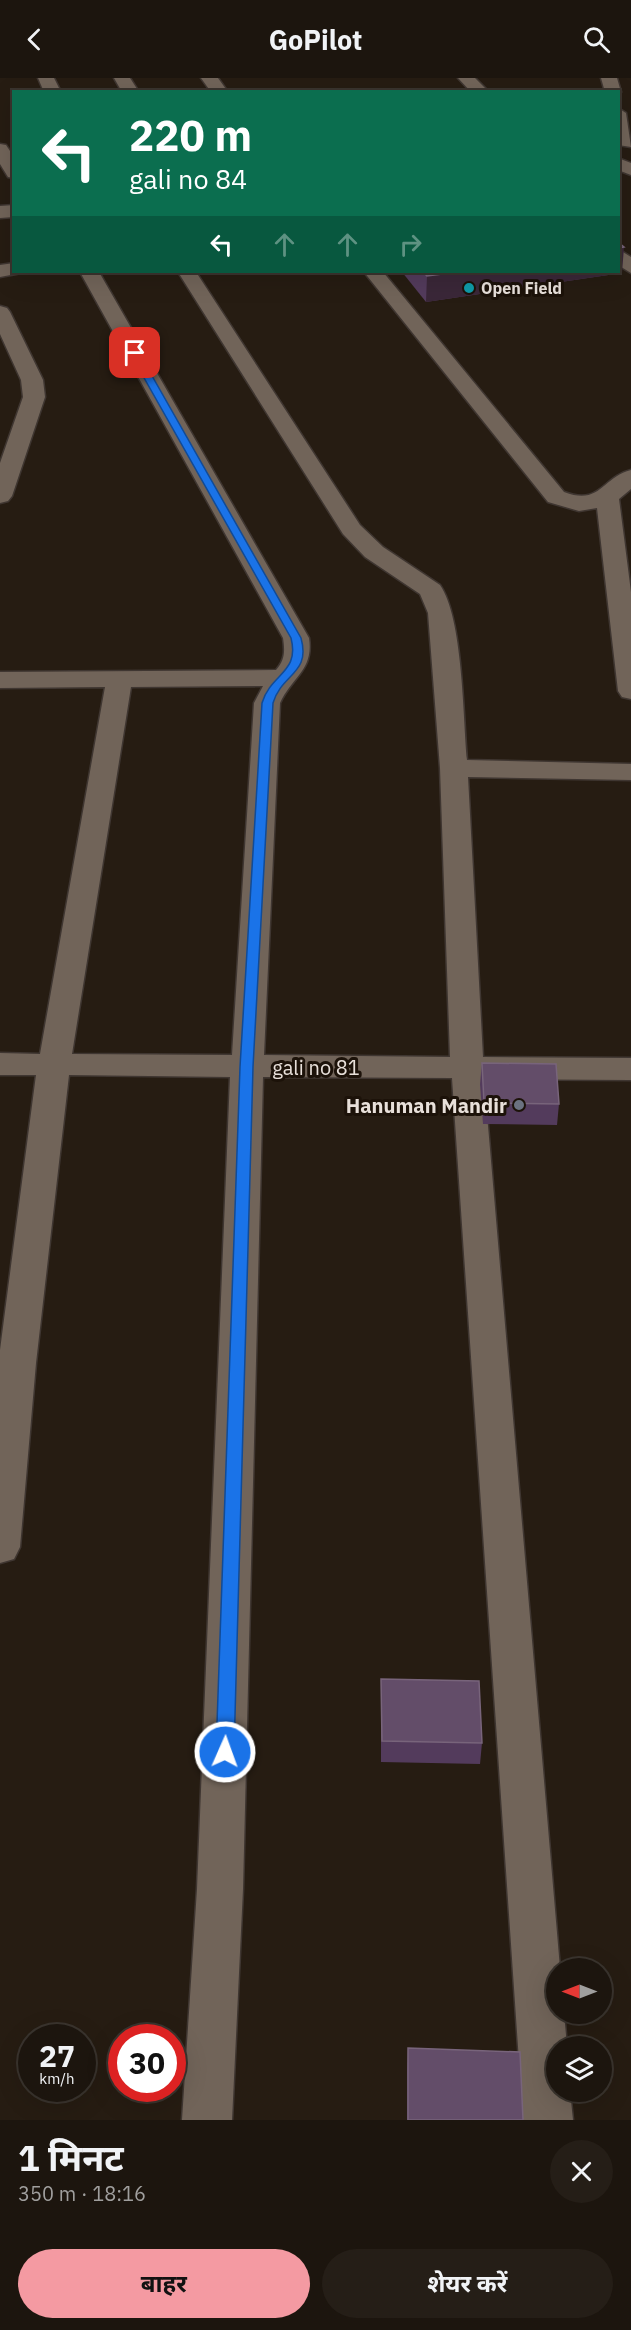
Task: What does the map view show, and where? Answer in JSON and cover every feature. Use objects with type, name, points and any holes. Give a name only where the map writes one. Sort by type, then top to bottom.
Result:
[{"type":"street","points":[[209,78],[218,90]]},
{"type":"street","points":[[466,78],[479,90]]},
{"type":"street","points":[[620,122],[625,143]]},
{"type":"street","points":[[0,149],[12,170]]},
{"type":"street","points":[[89,273],[296,638],[290,669],[270,693],[267,703],[247,1067],[221,1878],[207,2120]]},
{"type":"street","points":[[188,273],[351,529],[374,552],[431,590],[441,613],[454,768],[467,1066],[548,2120]]},
{"type":"street","points":[[374,273],[556,497],[570,504],[589,504],[607,498],[631,477]]},
{"type":"street","points":[[0,312],[32,380],[34,397],[0,496]]},
{"type":"street","points":[[607,498],[631,691]]},
{"type":"street","points":[[0,680],[119,679],[290,669]]},
{"type":"street","points":[[0,1547],[8,1363],[54,1065],[119,679]]},
{"type":"street","points":[[454,768],[631,772]]},
{"type":"street","name":"gali no 81","points":[[0,1064],[631,1069]]},
{"type":"building","points":[[424,273],[450,273],[427,276]]},
{"type":"building","points":[[482,1063],[556,1064],[559,1104],[484,1103]]},
{"type":"building","points":[[381,1679],[479,1681],[482,1743],[382,1741]]},
{"type":"building","points":[[408,2048],[520,2052],[523,2120],[408,2120]]},
{"type":"place","name":"Open Field","points":[[469,288]]},
{"type":"place","name":"Hanuman Mandir","points":[[519,1105]]},
{"type":"route","points":[[135,353],[296,638],[299,649],[299,660],[270,693],[267,703],[247,1067],[225,1752]]}]
